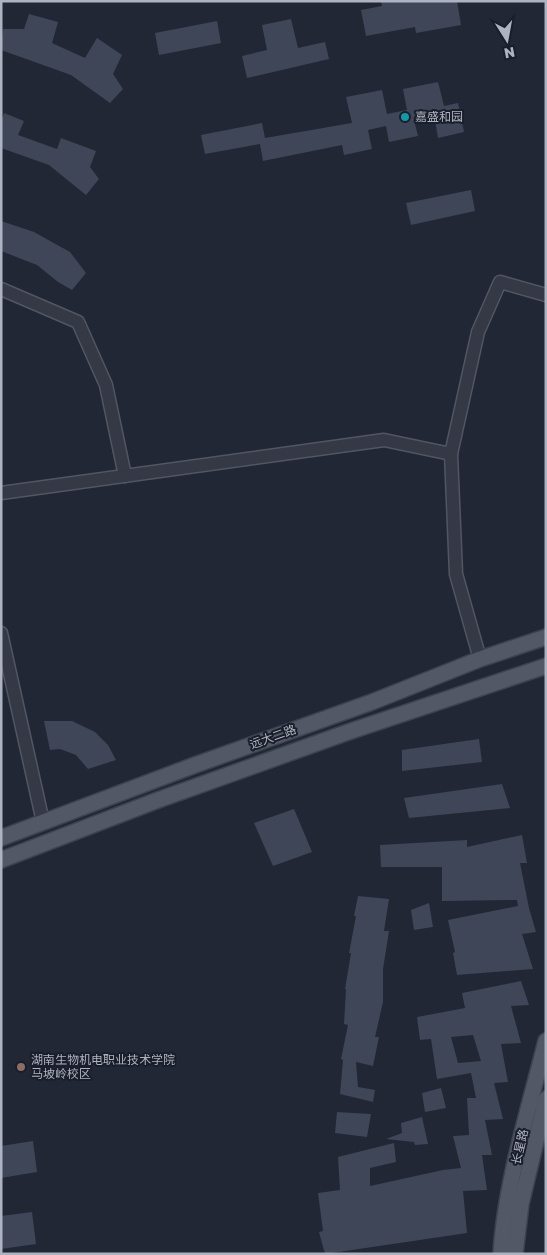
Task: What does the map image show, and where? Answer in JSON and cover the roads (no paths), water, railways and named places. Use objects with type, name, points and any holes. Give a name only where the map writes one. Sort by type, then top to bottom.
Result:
[{"type":"main road","name":"远大二路","points":[[1,838],[195,765],[372,702],[480,659],[546,637]]},
{"type":"main road","name":"远大二路","points":[[1,860],[158,800],[342,734],[546,666]]},
{"type":"main road","name":"长星路","points":[[501,1254],[507,1202],[546,1041]]},
{"type":"main road","name":"长星路","points":[[515,1254],[521,1204],[546,1099]]},
{"type":"street","points":[[480,659],[456,574],[451,454],[478,332],[500,282],[546,295]]},
{"type":"street","points":[[1,288],[78,322],[106,385],[125,476]]},
{"type":"street","points":[[1,493],[384,440],[451,454]]},
{"type":"street","points":[[1,633],[43,822]]},
{"type":"place","name":"嘉盛和园","points":[[405,117]]},
{"type":"place","name":"湖南生物机电职业技术学院 马坡岭校区","points":[[21,1067]]}]
